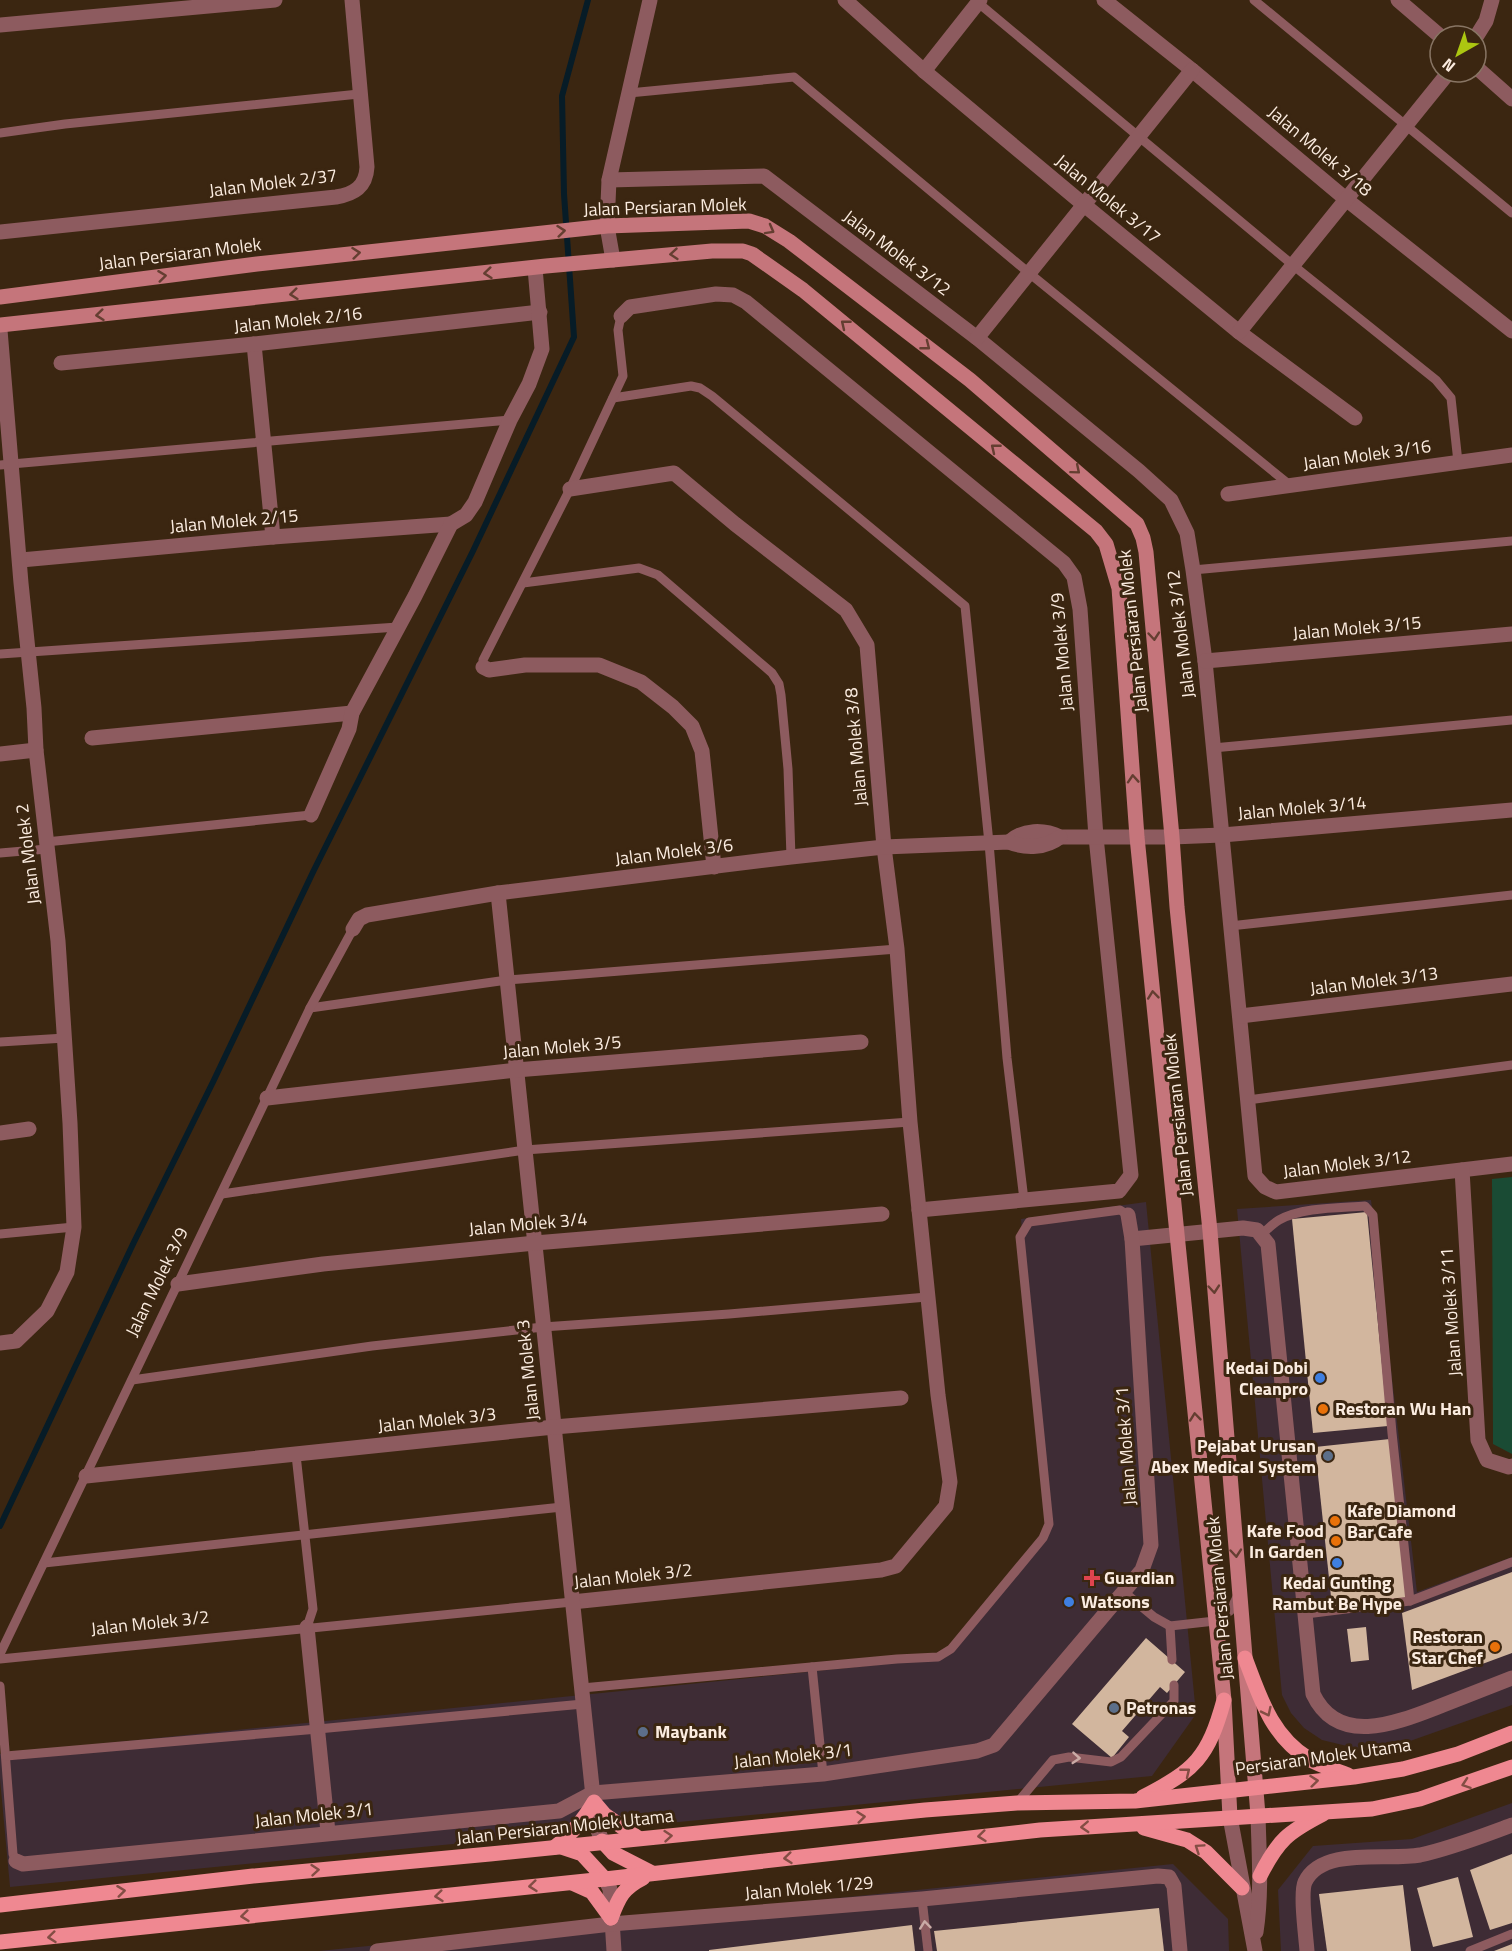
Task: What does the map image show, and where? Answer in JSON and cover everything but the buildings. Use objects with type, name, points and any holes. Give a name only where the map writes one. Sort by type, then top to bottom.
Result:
[{"type":"main road","name":"Jalan Persiaran Molek","points":[[0,297],[257,264],[607,226],[749,221],[765,226],[789,241],[970,380],[1137,524],[1146,552],[1177,907],[1210,1231],[1258,1815]]},
{"type":"main road","name":"Jalan Persiaran Molek","points":[[0,325],[541,267],[743,250],[803,290],[1096,531],[1106,544],[1119,588],[1137,837],[1224,1700],[1230,1817]]},
{"type":"main road","points":[[1245,1658],[1264,1708],[1283,1738],[1310,1760],[1354,1777]]},
{"type":"main road","points":[[1135,1801],[1190,1769],[1204,1753],[1215,1731],[1224,1700]]},
{"type":"main road","name":"Persiaran Molek Utama","points":[[1135,1801],[1354,1777],[1403,1769],[1458,1754],[1512,1733]]},
{"type":"main road","points":[[0,1942],[568,1883],[1040,1830],[1372,1809],[1420,1799],[1512,1767]]},
{"type":"main road","points":[[555,1847],[573,1833],[582,1821],[593,1798],[611,1820],[638,1838]]},
{"type":"main road","name":"Jalan Persiaran Molek Utama","points":[[0,1905],[253,1876],[925,1810],[1017,1803],[1135,1801]]},
{"type":"main road","points":[[1260,1876],[1271,1853],[1285,1836],[1329,1811]]},
{"type":"main road","points":[[1130,1825],[1187,1840],[1206,1852],[1242,1888]]},
{"type":"main road","points":[[602,1841],[613,1852],[652,1873]]},
{"type":"main road","points":[[555,1847],[570,1849],[582,1854],[604,1879]]},
{"type":"main road","points":[[611,1921],[618,1898],[630,1885],[652,1873]]},
{"type":"main road","points":[[568,1883],[580,1885],[592,1892],[611,1921]]},
{"type":"street","points":[[0,26],[275,0]]},
{"type":"street","name":"Jalan Molek 2/37","points":[[0,232],[326,198],[353,193],[364,182],[367,175],[352,0]]},
{"type":"street","points":[[613,260],[607,226],[609,180],[650,0]]},
{"type":"street","name":"Jalan Molek 3/17","points":[[845,0],[924,71],[1239,332],[1355,418]]},
{"type":"street","name":"Jalan Molek 3/18","points":[[1104,0],[1192,70],[1347,200],[1512,331]]},
{"type":"street","points":[[1398,0],[1428,26]]},
{"type":"street","points":[[1484,24],[1492,0]]},
{"type":"street","points":[[924,71],[977,1]]},
{"type":"street","points":[[977,338],[1192,70]]},
{"type":"street","points":[[1488,78],[1512,99]]},
{"type":"street","points":[[1239,332],[1439,84]]},
{"type":"street","name":"Jalan Molek 3/12","points":[[609,180],[764,176],[977,338],[1171,500],[1187,533],[1205,661],[1256,1176],[1265,1187],[1276,1192],[1512,1164]]},
{"type":"street","points":[[311,815],[349,729],[351,713],[451,524],[466,515],[475,502],[510,420],[529,384],[542,349],[541,267]]},
{"type":"street","name":"Jalan Molek 3/9","points":[[621,316],[630,307],[716,294],[733,296],[746,302],[1064,563],[1074,577],[1080,609],[1096,837],[1131,1175],[1119,1191],[1024,1200]]},
{"type":"street","name":"Jalan Molek 2/16","points":[[61,363],[540,312]]},
{"type":"street","name":"Jalan Molek 2","points":[[0,330],[6,464],[21,560],[36,750],[58,941],[70,1123],[74,1227],[67,1272],[47,1311],[16,1341],[0,1343]]},
{"type":"street","points":[[254,344],[273,537]]},
{"type":"street","name":"Jalan Molek 3/16","points":[[1228,494],[1512,455]]},
{"type":"street","name":"Jalan Molek 3/8","points":[[570,489],[674,473],[735,524],[846,610],[867,645],[884,848],[897,949],[919,1210]]},
{"type":"street","name":"Jalan Molek 2/15","points":[[21,560],[273,537],[451,524]]},
{"type":"street","name":"Jalan Molek 3/15","points":[[1205,661],[1512,634]]},
{"type":"street","points":[[483,667],[489,670],[525,665],[599,664],[641,682],[673,707],[692,726],[702,751],[714,867]]},
{"type":"street","points":[[92,738],[351,713]]},
{"type":"street","points":[[0,754],[36,750]]},
{"type":"street","name":"Jalan Molek 3/14","points":[[1096,837],[1222,835],[1512,810]]},
{"type":"street","name":"Jalan Molek 3/6","points":[[353,929],[360,919],[367,915],[498,893],[791,857],[884,848],[1009,842],[1018,833],[1049,831],[1060,837],[1096,837]]},
{"type":"street","name":"Jalan Molek 3","points":[[498,893],[596,1826],[602,1841]]},
{"type":"street","name":"Jalan Molek 3/13","points":[[1240,1016],[1512,984]]},
{"type":"street","name":"Jalan Molek 3/5","points":[[267,1098],[516,1070],[861,1042]]},
{"type":"street","points":[[0,1133],[29,1129]]},
{"type":"street","name":"Jalan Molek 3/11","points":[[1462,1170],[1478,1440],[1486,1460],[1512,1466]]},
{"type":"street","points":[[919,1210],[1024,1200]]},
{"type":"street","name":"Jalan Molek 3/2","points":[[572,1602],[881,1570],[896,1566],[946,1506],[950,1482],[938,1395],[919,1210]]},
{"type":"street","name":"Jalan Molek 3/4","points":[[178,1284],[323,1264],[535,1243],[882,1214]]},
{"type":"street","name":"Jalan Molek 3/1","points":[[16,1861],[23,1864],[328,1832],[559,1811],[593,1798],[823,1774],[977,1752],[994,1745],[1142,1570],[1152,1545],[1132,1239],[1128,1215]]},
{"type":"street","points":[[1132,1239],[1243,1228],[1257,1230],[1268,1244],[1313,1694],[1319,1707],[1336,1721],[1352,1726],[1371,1727],[1402,1720],[1512,1678]]},
{"type":"street","name":"Jalan Molek 3/3","points":[[86,1476],[554,1427],[901,1398]]},
{"type":"street","points":[[307,1627],[328,1832]]},
{"type":"street","name":"Jalan Persiaran Molek","points":[[1255,1946],[1260,1876],[1258,1815]]},
{"type":"street","name":"Jalan Persiaran Molek","points":[[1230,1817],[1255,1946]]},
{"type":"street","points":[[1307,1951],[1303,1885],[1311,1873],[1321,1865],[1344,1858],[1417,1855],[1455,1847],[1512,1825]]},
{"type":"street","name":"Jalan Molek 1/29","points":[[377,1951],[611,1921],[922,1899],[1158,1876],[1169,1877],[1174,1886],[1180,1951]]},
{"type":"street","points":[[604,1879],[610,1889],[614,1951]]},
{"type":"lane","points":[[1254,0],[1512,213]]},
{"type":"lane","points":[[977,1],[1294,266],[1442,386],[1451,398],[1458,462]]},
{"type":"lane","points":[[629,93],[794,77],[1029,273],[1291,486]]},
{"type":"lane","points":[[0,133],[65,124],[359,94]]},
{"type":"lane","points":[[483,667],[483,660],[570,489],[623,376],[618,330],[621,316]]},
{"type":"lane","points":[[614,398],[691,386],[700,388],[964,606],[989,843],[1007,1058],[1024,1200]]},
{"type":"lane","points":[[6,464],[510,420]]},
{"type":"lane","points":[[1193,570],[1512,541]]},
{"type":"lane","points":[[523,583],[639,567],[658,575],[772,673],[779,684],[781,695],[788,768],[791,857]]},
{"type":"lane","points":[[0,654],[398,627]]},
{"type":"lane","points":[[1213,748],[1512,720]]},
{"type":"lane","points":[[0,853],[47,845],[311,815]]},
{"type":"lane","points":[[1230,926],[1512,895]]},
{"type":"lane","name":"Jalan Molek 3/9","points":[[0,1657],[310,1008],[353,929]]},
{"type":"lane","points":[[310,1008],[507,980],[897,949]]},
{"type":"lane","points":[[0,1042],[65,1038]]},
{"type":"lane","points":[[1248,1100],[1512,1065]]},
{"type":"lane","points":[[222,1194],[525,1150],[910,1122]]},
{"type":"lane","points":[[1261,1235],[1289,1216],[1328,1208],[1365,1206],[1373,1215],[1392,1433],[1410,1601]]},
{"type":"lane","points":[[582,1688],[938,1657],[951,1649],[1043,1538],[1049,1524],[1020,1237],[1029,1222],[1120,1210],[1128,1215]]},
{"type":"lane","points":[[0,1234],[74,1227]]},
{"type":"lane","points":[[132,1380],[372,1346],[543,1327],[927,1297]]},
{"type":"lane","points":[[296,1455],[314,1609],[307,1627]]},
{"type":"lane","points":[[44,1563],[562,1507]]},
{"type":"lane","points":[[1306,1614],[1410,1601],[1512,1562]]},
{"type":"lane","points":[[1124,1592],[1154,1617],[1170,1626],[1215,1622],[1230,1611],[1239,1592]]},
{"type":"lane","name":"Jalan Molek 3/2","points":[[0,1657],[572,1602]]},
{"type":"lane","points":[[1170,1626],[1172,1660]]},
{"type":"lane","points":[[812,1667],[823,1774]]},
{"type":"lane","points":[[1017,1803],[1053,1760],[1069,1757],[1111,1762],[1121,1757],[1174,1701],[1174,1685]]},
{"type":"lane","points":[[0,1686],[13,1854],[16,1861]]},
{"type":"lane","points":[[6,1756],[318,1730],[583,1704]]},
{"type":"lane","points":[[922,1899],[928,1951]]},
{"type":"lane","points":[[1470,1951],[1512,1934]]},
{"type":"shaded area","points":[[1371,1200],[1417,1592],[1512,1557],[1512,1705],[1376,1753],[1322,1740],[1304,1728],[1291,1713],[1282,1695],[1237,1209]]},
{"type":"shaded area","points":[[1146,1202],[1196,1714],[1152,1776],[10,1887],[0,1779],[0,1754],[945,1658],[1047,1526],[1021,1219]]},
{"type":"shaded area","points":[[1512,1803],[1512,1951],[1281,1951],[1278,1890],[1313,1846],[1412,1839]]},
{"type":"shaded area","points":[[1173,1864],[1228,1919],[1229,1951],[319,1951]]},
{"type":"green space","points":[[1512,1177],[1512,1454],[1493,1444],[1492,1179]]},
{"type":"waterway","points":[[0,1526],[134,1242],[314,870],[473,551],[574,337],[564,194],[562,96],[588,0]]},
{"type":"place","name":"Kedai Dobi Cleanpro","points":[[1320,1378]]},
{"type":"place","name":"Restoran Wu Han","points":[[1323,1409]]},
{"type":"place","name":"Pejabat Urusan Abex Medical System","points":[[1328,1456]]},
{"type":"place","name":"Kafe Diamond Bar Cafe","points":[[1335,1521]]},
{"type":"place","name":"Kafe Food In Garden","points":[[1336,1541]]},
{"type":"place","name":"Kedai Gunting Rambut Be Hype","points":[[1337,1563]]},
{"type":"place","name":"Guardian","points":[[1092,1578]]},
{"type":"place","name":"Watsons","points":[[1069,1602]]},
{"type":"place","name":"Restoran Star Chef","points":[[1495,1647]]},
{"type":"place","name":"Petronas","points":[[1114,1708]]},
{"type":"place","name":"Maybank","points":[[643,1732]]}]
